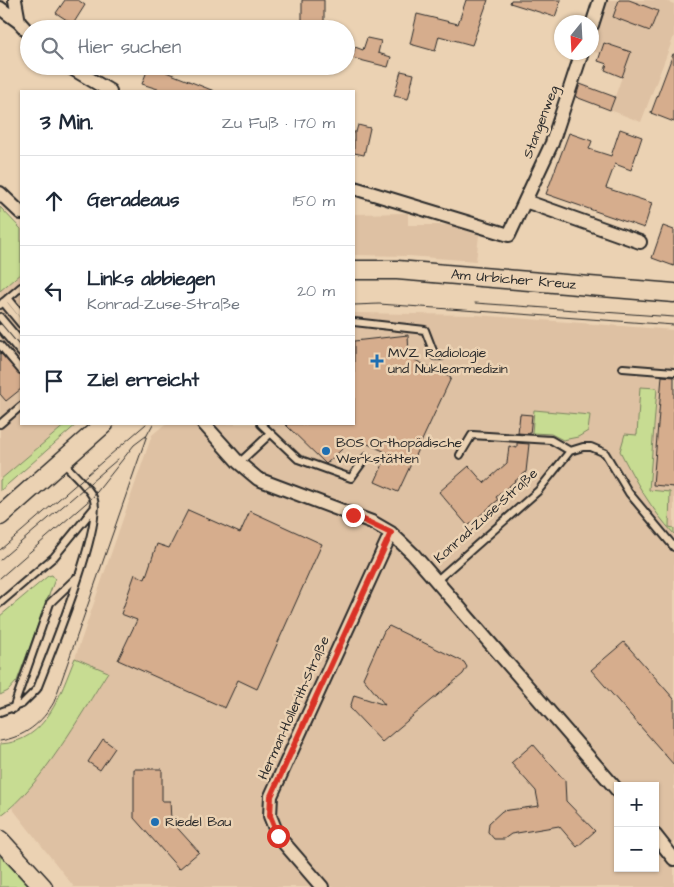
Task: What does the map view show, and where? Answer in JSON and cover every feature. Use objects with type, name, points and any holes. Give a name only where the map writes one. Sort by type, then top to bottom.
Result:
[{"type":"main road","name":"Am Urbicher Kreuz","points":[[355,270],[397,270],[674,293]]},
{"type":"main road","points":[[0,516],[103,425]]},
{"type":"main road","points":[[0,840],[43,887]]},
{"type":"street","points":[[15,0],[19,22]]},
{"type":"street","points":[[595,15],[600,0]]},
{"type":"street","points":[[0,8],[19,22]]},
{"type":"street","name":"Stangenweg","points":[[355,188],[509,235],[552,142],[579,60]]},
{"type":"street","points":[[83,75],[108,90]]},
{"type":"street","points":[[0,193],[20,212]]},
{"type":"street","points":[[525,201],[640,242]]},
{"type":"street","name":"Konrad-Zuse-Straße","points":[[205,425],[239,463],[268,485],[372,522],[391,533],[413,554],[614,786]]},
{"type":"street","name":"Herman-Hollerith-Straße","points":[[322,887],[278,836],[270,816],[271,796],[391,533]]},
{"type":"street","points":[[659,840],[674,859]]},
{"type":"lane","points":[[4,302],[20,290]]},
{"type":"lane","points":[[4,302],[20,313]]},
{"type":"lane","points":[[4,302],[20,323]]},
{"type":"lane","points":[[0,317],[20,341]]},
{"type":"lane","points":[[355,322],[424,330],[435,356],[442,356]]},
{"type":"lane","points":[[0,328],[20,352]]},
{"type":"lane","points":[[0,345],[20,369]]},
{"type":"lane","points":[[623,368],[674,372]]},
{"type":"lane","points":[[0,424],[20,407]]},
{"type":"lane","points":[[262,425],[298,460],[351,478],[366,457]]},
{"type":"lane","points":[[239,463],[270,434]]},
{"type":"lane","points":[[460,455],[472,435],[550,440],[570,451],[583,446],[591,446],[605,453],[629,493],[674,547]]},
{"type":"lane","name":"Konrad-Zuse-Straße","points":[[440,585],[538,491],[570,451]]},
{"type":"lane","points":[[0,712],[13,709],[22,704],[37,689],[84,559],[95,506],[93,496],[62,461]]},
{"type":"lane","points":[[0,603],[54,557],[95,506]]},
{"type":"lane","points":[[13,709],[50,603],[78,575]]},
{"type":"shaded area","points":[[607,0],[663,0],[674,4],[674,36],[641,122],[610,110],[627,63],[599,53],[599,27]]},
{"type":"shaded area","points":[[408,213],[408,225],[451,225],[479,235],[476,261],[408,256],[355,255],[355,214]]},
{"type":"shaded area","points":[[20,274],[20,425],[65,425],[0,480],[0,291]]},
{"type":"shaded area","points":[[355,313],[476,315],[674,330],[674,887],[74,887],[12,808],[53,757],[108,673],[75,658],[152,435],[164,425],[355,425]]},
{"type":"green space","points":[[0,207],[20,228],[20,274],[0,291]]},
{"type":"green space","points":[[640,387],[657,388],[649,490],[670,492],[669,527],[674,528],[674,534],[644,494],[620,451],[625,434],[637,435]]},
{"type":"green space","points":[[534,410],[590,415],[588,431],[578,437],[563,440],[551,434],[532,433]]},
{"type":"green space","points":[[65,425],[76,425],[0,491],[0,480]]},
{"type":"green space","points":[[52,575],[55,579],[17,681],[8,691],[0,695],[0,616],[48,576]]},
{"type":"green space","points":[[75,658],[108,672],[73,729],[45,769],[30,788],[0,816],[0,744],[16,741],[29,735],[50,714]]},
{"type":"green space","points":[[0,856],[29,887],[0,887]]},
{"type":"building","points":[[65,0],[78,0],[85,5],[76,20],[67,20],[56,13]]},
{"type":"building","points":[[302,0],[324,0],[324,20],[302,20]]},
{"type":"building","points":[[466,0],[488,0],[472,45],[439,36],[435,51],[410,44],[417,14],[458,24]]},
{"type":"building","points":[[511,0],[561,0],[554,17],[510,3]]},
{"type":"building","points":[[619,0],[629,0],[658,11],[650,31],[613,17]]},
{"type":"building","points":[[367,38],[381,41],[378,53],[391,57],[388,67],[355,59],[355,47],[363,50]]},
{"type":"building","points":[[604,43],[631,52],[622,77],[605,70],[607,64],[598,61]]},
{"type":"building","points":[[674,54],[674,122],[651,113]]},
{"type":"building","points":[[401,71],[414,74],[408,99],[394,96]]},
{"type":"building","points":[[146,75],[174,75],[211,90],[161,90],[142,84]]},
{"type":"building","points":[[580,84],[615,97],[610,110],[576,97]]},
{"type":"building","points":[[358,125],[370,128],[364,155],[355,153]]},
{"type":"building","points":[[620,129],[642,137],[631,170],[615,164],[606,188],[652,203],[644,228],[546,194],[569,133],[592,141],[589,149],[611,156]]},
{"type":"building","points":[[663,226],[674,230],[674,266],[652,258]]},
{"type":"building","points":[[408,335],[409,357],[451,378],[398,492],[375,482],[388,453],[354,438],[326,464],[286,425],[355,425],[355,341]]},
{"type":"building","points":[[0,353],[20,374],[20,390],[6,401],[0,394]]},
{"type":"building","points":[[662,376],[674,377],[674,487],[653,485]]},
{"type":"building","points":[[520,414],[532,415],[530,434],[518,433]]},
{"type":"building","points":[[517,443],[529,444],[526,472],[496,497],[498,500],[468,526],[439,492],[469,466],[484,483],[507,463],[509,446],[517,448]]},
{"type":"building","points":[[188,510],[240,533],[250,511],[322,544],[257,689],[238,680],[225,708],[118,660],[137,620],[121,614],[135,574],[145,579],[157,544],[169,548]]},
{"type":"building","points":[[389,626],[464,662],[467,667],[463,674],[382,742],[350,708],[354,695],[385,705],[363,678],[384,631]]},
{"type":"building","points":[[624,642],[674,699],[674,765],[591,670]]},
{"type":"building","points":[[103,739],[115,748],[100,770],[88,762]]},
{"type":"building","points":[[533,744],[565,781],[566,801],[595,831],[577,847],[559,826],[511,834],[504,839],[494,839],[488,832],[489,823],[502,811],[539,806],[536,791],[511,763]]},
{"type":"building","name":"Riedel Bau","points":[[134,769],[162,769],[162,801],[170,801],[171,821],[199,852],[179,869],[134,818]]},
{"type":"tram line","points":[[475,303],[674,317]]},
{"type":"tram line","points":[[355,305],[379,304],[674,325]]},
{"type":"tram line","points":[[0,550],[145,425]]},
{"type":"tram line","points":[[0,741],[17,736],[32,728],[54,702],[147,435],[152,425]]},
{"type":"tram line","points":[[0,578],[93,497],[134,445],[146,436]]},
{"type":"tram line","points":[[0,560],[118,459]]},
{"type":"place","name":"MVZ Radiologie und Nuklearmedizin","points":[[377,361]]},
{"type":"place","name":"BOS Orthopädische Werkstätten","points":[[326,451]]},
{"type":"place","name":"Riedel Bau","points":[[155,822]]},
{"type":"route","points":[[278,836],[270,816],[271,796],[391,533],[372,522],[353,515]]}]
